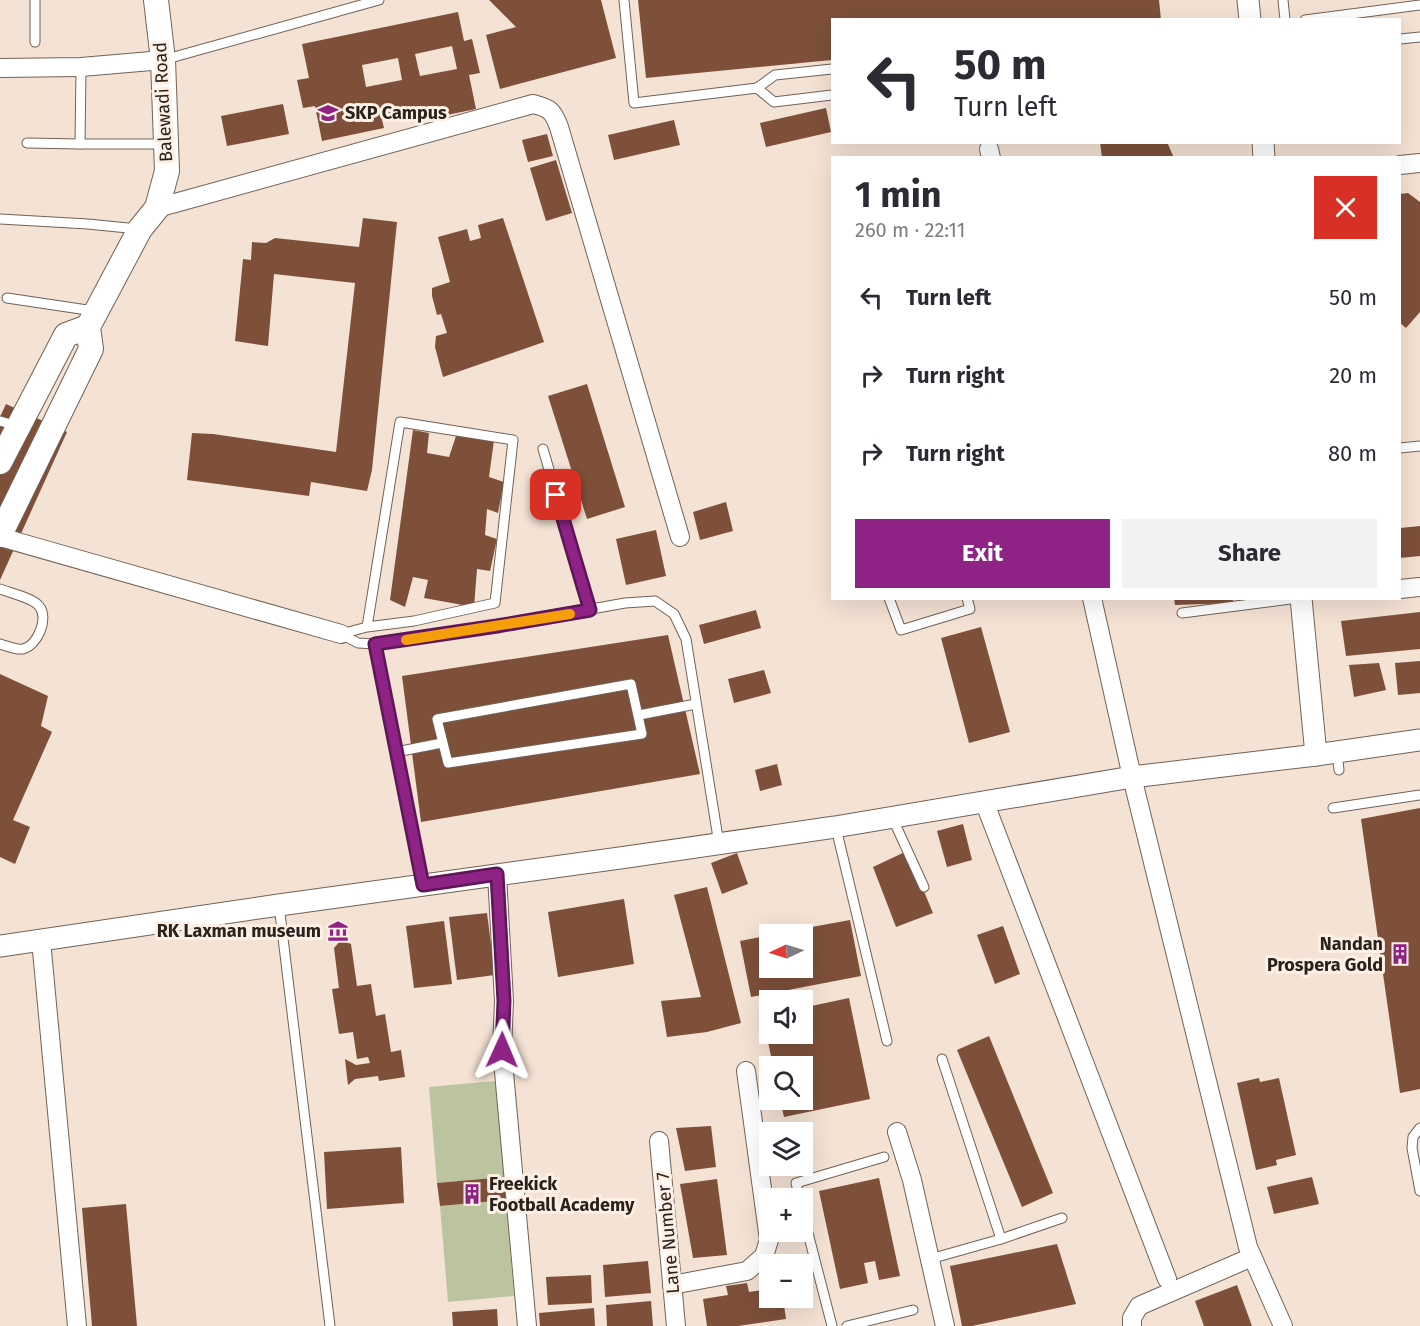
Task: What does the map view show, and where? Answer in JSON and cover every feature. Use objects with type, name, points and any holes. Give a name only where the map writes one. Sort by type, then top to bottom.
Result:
[{"type":"main road","name":"Balewadi Road","points":[[0,536],[91,349],[92,319],[140,229],[157,207],[167,171],[163,60],[156,0]]},
{"type":"main road","points":[[0,462],[9,424],[66,335],[92,319]]},
{"type":"street","points":[[1248,0],[1250,18]]},
{"type":"street","points":[[0,68],[81,67],[163,60]]},
{"type":"street","points":[[157,207],[533,104],[545,107],[554,114],[559,127],[680,537]]},
{"type":"street","points":[[1401,165],[1420,163]]},
{"type":"street","points":[[0,536],[341,634]]},
{"type":"street","points":[[1401,589],[1420,587]]},
{"type":"street","points":[[1092,600],[1132,777],[1245,1236],[1283,1326]]},
{"type":"street","points":[[1300,600],[1316,755]]},
{"type":"street","points":[[0,946],[835,827],[1132,777],[1316,755],[1338,761],[1420,740]]},
{"type":"street","points":[[984,801],[1167,1279]]},
{"type":"street","points":[[497,874],[504,1001],[502,1050],[527,1326]]},
{"type":"street","points":[[41,940],[77,1326]]},
{"type":"street","points":[[672,1285],[747,1271],[764,1256],[769,1240],[746,1071]]},
{"type":"street","points":[[897,1132],[912,1180],[945,1326]]},
{"type":"street","name":"Lane Number 7","points":[[659,1141],[676,1326]]},
{"type":"street","points":[[1132,1326],[1132,1318],[1139,1306],[1252,1257]]},
{"type":"lane","points":[[35,0],[35,42]]},
{"type":"lane","points":[[163,60],[379,0]]},
{"type":"lane","points":[[624,0],[634,103],[758,88],[775,75],[831,69]]},
{"type":"lane","points":[[1283,0],[1285,18]]},
{"type":"lane","points":[[1320,18],[1420,5]]},
{"type":"lane","points":[[1401,39],[1420,37]]},
{"type":"lane","points":[[80,144],[81,67]]},
{"type":"lane","points":[[758,88],[774,102],[831,95]]},
{"type":"lane","points":[[27,142],[166,144]]},
{"type":"lane","points":[[0,219],[140,229]]},
{"type":"lane","points":[[7,298],[92,319]]},
{"type":"lane","points":[[341,634],[495,603],[513,440],[400,422],[367,627]]},
{"type":"lane","points":[[1401,448],[1420,446]]},
{"type":"lane","points":[[543,449],[590,610]]},
{"type":"lane","points":[[0,589],[34,602],[40,606],[43,614],[42,624],[30,645],[22,649],[0,644]]},
{"type":"lane","points":[[890,600],[901,630],[970,609],[968,600]]},
{"type":"lane","points":[[1182,613],[1284,600]]},
{"type":"lane","points":[[341,634],[358,643],[375,644],[497,626],[625,603],[655,601],[675,614],[686,639],[719,844]]},
{"type":"lane","points":[[375,644],[423,885]]},
{"type":"lane","points":[[631,684],[642,734],[448,763],[442,743],[437,719],[631,684]]},
{"type":"lane","points":[[639,715],[696,704]]},
{"type":"lane","points":[[396,752],[442,743]]},
{"type":"lane","points":[[1333,808],[1420,795]]},
{"type":"lane","points":[[892,817],[924,887]]},
{"type":"lane","points":[[835,827],[887,1041]]},
{"type":"lane","points":[[279,905],[330,1326]]},
{"type":"lane","points":[[942,1059],[1001,1239]]},
{"type":"lane","points":[[1420,1128],[1413,1137],[1412,1148],[1420,1191]]},
{"type":"lane","points":[[797,1188],[796,1183],[884,1157]]},
{"type":"lane","points":[[930,1259],[1001,1239],[1062,1218]]},
{"type":"lane","points":[[810,1242],[832,1326]]},
{"type":"lane","points":[[847,1326],[913,1311]]},
{"type":"green space","points":[[495,1081],[504,1177],[437,1183],[429,1087]]},
{"type":"green space","points":[[506,1200],[514,1296],[448,1302],[440,1206]]},
{"type":"building","points":[[489,0],[601,0],[616,58],[500,89],[486,35],[516,27]]},
{"type":"building","points":[[638,0],[1159,0],[1161,18],[831,18],[831,60],[646,78]]},
{"type":"building","points":[[458,12],[464,41],[472,39],[480,73],[469,75],[476,109],[413,122],[411,114],[382,120],[384,128],[322,141],[315,106],[303,108],[297,80],[309,78],[302,44]],"holes":[[[452,46],[457,69],[420,76],[415,54]],[[398,58],[402,80],[366,87],[362,65]]]},
{"type":"building","points":[[283,104],[289,134],[227,146],[221,116]]},
{"type":"building","points":[[826,108],[831,132],[766,147],[760,123]]},
{"type":"building","points":[[674,120],[680,145],[614,160],[608,135]]},
{"type":"building","points":[[547,134],[553,156],[528,162],[522,140]]},
{"type":"building","points":[[1100,144],[1168,144],[1173,156],[1102,156]]},
{"type":"building","points":[[556,160],[572,213],[546,221],[530,168]]},
{"type":"building","points":[[1408,193],[1420,202],[1420,312],[1406,328],[1401,324],[1401,194]]},
{"type":"building","points":[[363,218],[397,222],[372,470],[367,491],[311,482],[309,496],[187,480],[192,433],[336,452],[355,283],[274,274],[268,346],[235,341],[243,259],[251,260],[252,242],[266,243],[275,238],[359,247]]},
{"type":"building","points":[[503,218],[544,342],[443,377],[435,347],[436,336],[447,333],[441,314],[437,315],[432,288],[450,282],[438,237],[467,229],[470,241],[481,238],[478,225]]},
{"type":"building","points":[[587,384],[625,507],[587,519],[548,396]]},
{"type":"building","points":[[6,404],[67,432],[0,580],[0,417]]},
{"type":"building","points":[[413,430],[429,433],[427,453],[449,457],[456,436],[494,440],[489,477],[504,482],[498,513],[487,509],[485,535],[497,539],[490,571],[477,569],[474,607],[424,598],[428,580],[413,577],[405,607],[390,600]]},
{"type":"building","points":[[726,502],[733,531],[700,540],[693,512]]},
{"type":"building","points":[[1420,526],[1420,556],[1401,558],[1401,528]]},
{"type":"building","points":[[656,530],[666,576],[626,585],[616,539]]},
{"type":"building","points":[[1174,600],[1233,600],[1233,603],[1175,605]]},
{"type":"building","points":[[756,610],[761,628],[704,644],[699,625]]},
{"type":"building","points":[[1420,612],[1420,649],[1346,656],[1341,621]]},
{"type":"building","points":[[981,627],[1010,732],[969,743],[941,638]]},
{"type":"building","points":[[668,635],[700,774],[421,822],[402,676]]},
{"type":"building","points":[[1420,661],[1420,693],[1398,695],[1395,663]]},
{"type":"building","points":[[1379,663],[1386,690],[1354,697],[1349,665]]},
{"type":"building","points":[[764,670],[771,693],[734,703],[728,679]]},
{"type":"building","points":[[0,674],[48,696],[41,726],[52,732],[13,820],[30,827],[15,864],[0,857]]},
{"type":"building","points":[[777,764],[782,785],[760,791],[755,770]]},
{"type":"building","name":"Nandan Prospera Gold","points":[[1420,808],[1420,1089],[1400,1093],[1361,819]]},
{"type":"building","points":[[963,824],[972,860],[947,867],[937,831]]},
{"type":"building","points":[[907,851],[933,913],[896,927],[873,867]]},
{"type":"building","points":[[737,853],[748,884],[722,894],[711,863]]},
{"type":"building","points":[[707,887],[741,1023],[707,1032],[667,1037],[661,1001],[701,997],[674,895]]},
{"type":"building","points":[[624,899],[634,964],[558,977],[548,912]]},
{"type":"building","points":[[487,913],[495,975],[457,980],[449,917]]},
{"type":"building","points":[[850,920],[861,976],[788,990],[759,990],[759,995],[751,997],[740,941],[759,937],[759,978],[813,978],[813,927]]},
{"type":"building","points":[[444,921],[452,984],[414,988],[406,926]]},
{"type":"building","points":[[1003,926],[1020,974],[995,984],[977,935]]},
{"type":"building","points":[[341,940],[351,944],[357,986],[371,984],[376,1016],[385,1014],[391,1052],[401,1050],[405,1077],[379,1081],[378,1076],[355,1079],[348,1085],[345,1059],[356,1065],[370,1063],[368,1057],[357,1059],[353,1032],[339,1034],[332,989],[339,988],[334,948]]},
{"type":"building","points":[[849,998],[870,1099],[784,1117],[782,1110],[813,1110],[813,1056],[771,1056],[769,1044],[813,1044],[813,1006]]},
{"type":"building","points":[[989,1036],[1053,1193],[1022,1207],[957,1050]]},
{"type":"building","points":[[1259,1078],[1260,1082],[1279,1078],[1296,1155],[1276,1160],[1277,1165],[1256,1170],[1237,1083]]},
{"type":"building","points":[[711,1126],[716,1167],[685,1171],[676,1128]]},
{"type":"building","points":[[401,1147],[404,1203],[327,1209],[324,1152]]},
{"type":"building","name":"Freekick Football Academy","points":[[504,1177],[506,1200],[440,1206],[437,1183]]},
{"type":"building","points":[[1312,1177],[1319,1204],[1274,1214],[1267,1187]]},
{"type":"building","points":[[879,1178],[900,1276],[879,1280],[875,1261],[864,1263],[868,1283],[840,1289],[819,1191]]},
{"type":"building","points":[[717,1179],[727,1255],[693,1258],[680,1184]]},
{"type":"building","points":[[126,1204],[137,1326],[92,1326],[82,1208]]},
{"type":"building","points":[[1057,1244],[1076,1304],[972,1326],[962,1326],[950,1266]]},
{"type":"building","points":[[648,1261],[651,1293],[605,1297],[603,1265]]},
{"type":"building","points":[[591,1275],[592,1303],[548,1305],[546,1277]]},
{"type":"building","points":[[747,1283],[749,1292],[759,1291],[759,1308],[784,1308],[786,1319],[738,1326],[707,1326],[703,1299],[728,1295],[726,1286]]},
{"type":"building","points":[[1237,1285],[1252,1326],[1204,1326],[1195,1301]]},
{"type":"building","points":[[651,1301],[653,1326],[607,1326],[606,1305]]},
{"type":"building","points":[[594,1308],[595,1326],[540,1326],[539,1313]]},
{"type":"building","points":[[497,1309],[498,1326],[453,1326],[452,1312]]},
{"type":"slow traffic","points":[[406,640],[570,614]]},
{"type":"place","name":"SKP Campus","points":[[328,113]]},
{"type":"place","name":"RK Laxman museum","points":[[338,931]]},
{"type":"place","name":"Nandan Prospera Gold","points":[[1400,954]]},
{"type":"place","name":"Freekick Football Academy","points":[[472,1194]]},
{"type":"route","points":[[502,1050],[504,1001],[497,874],[423,885],[375,644],[590,610],[556,495]]}]
